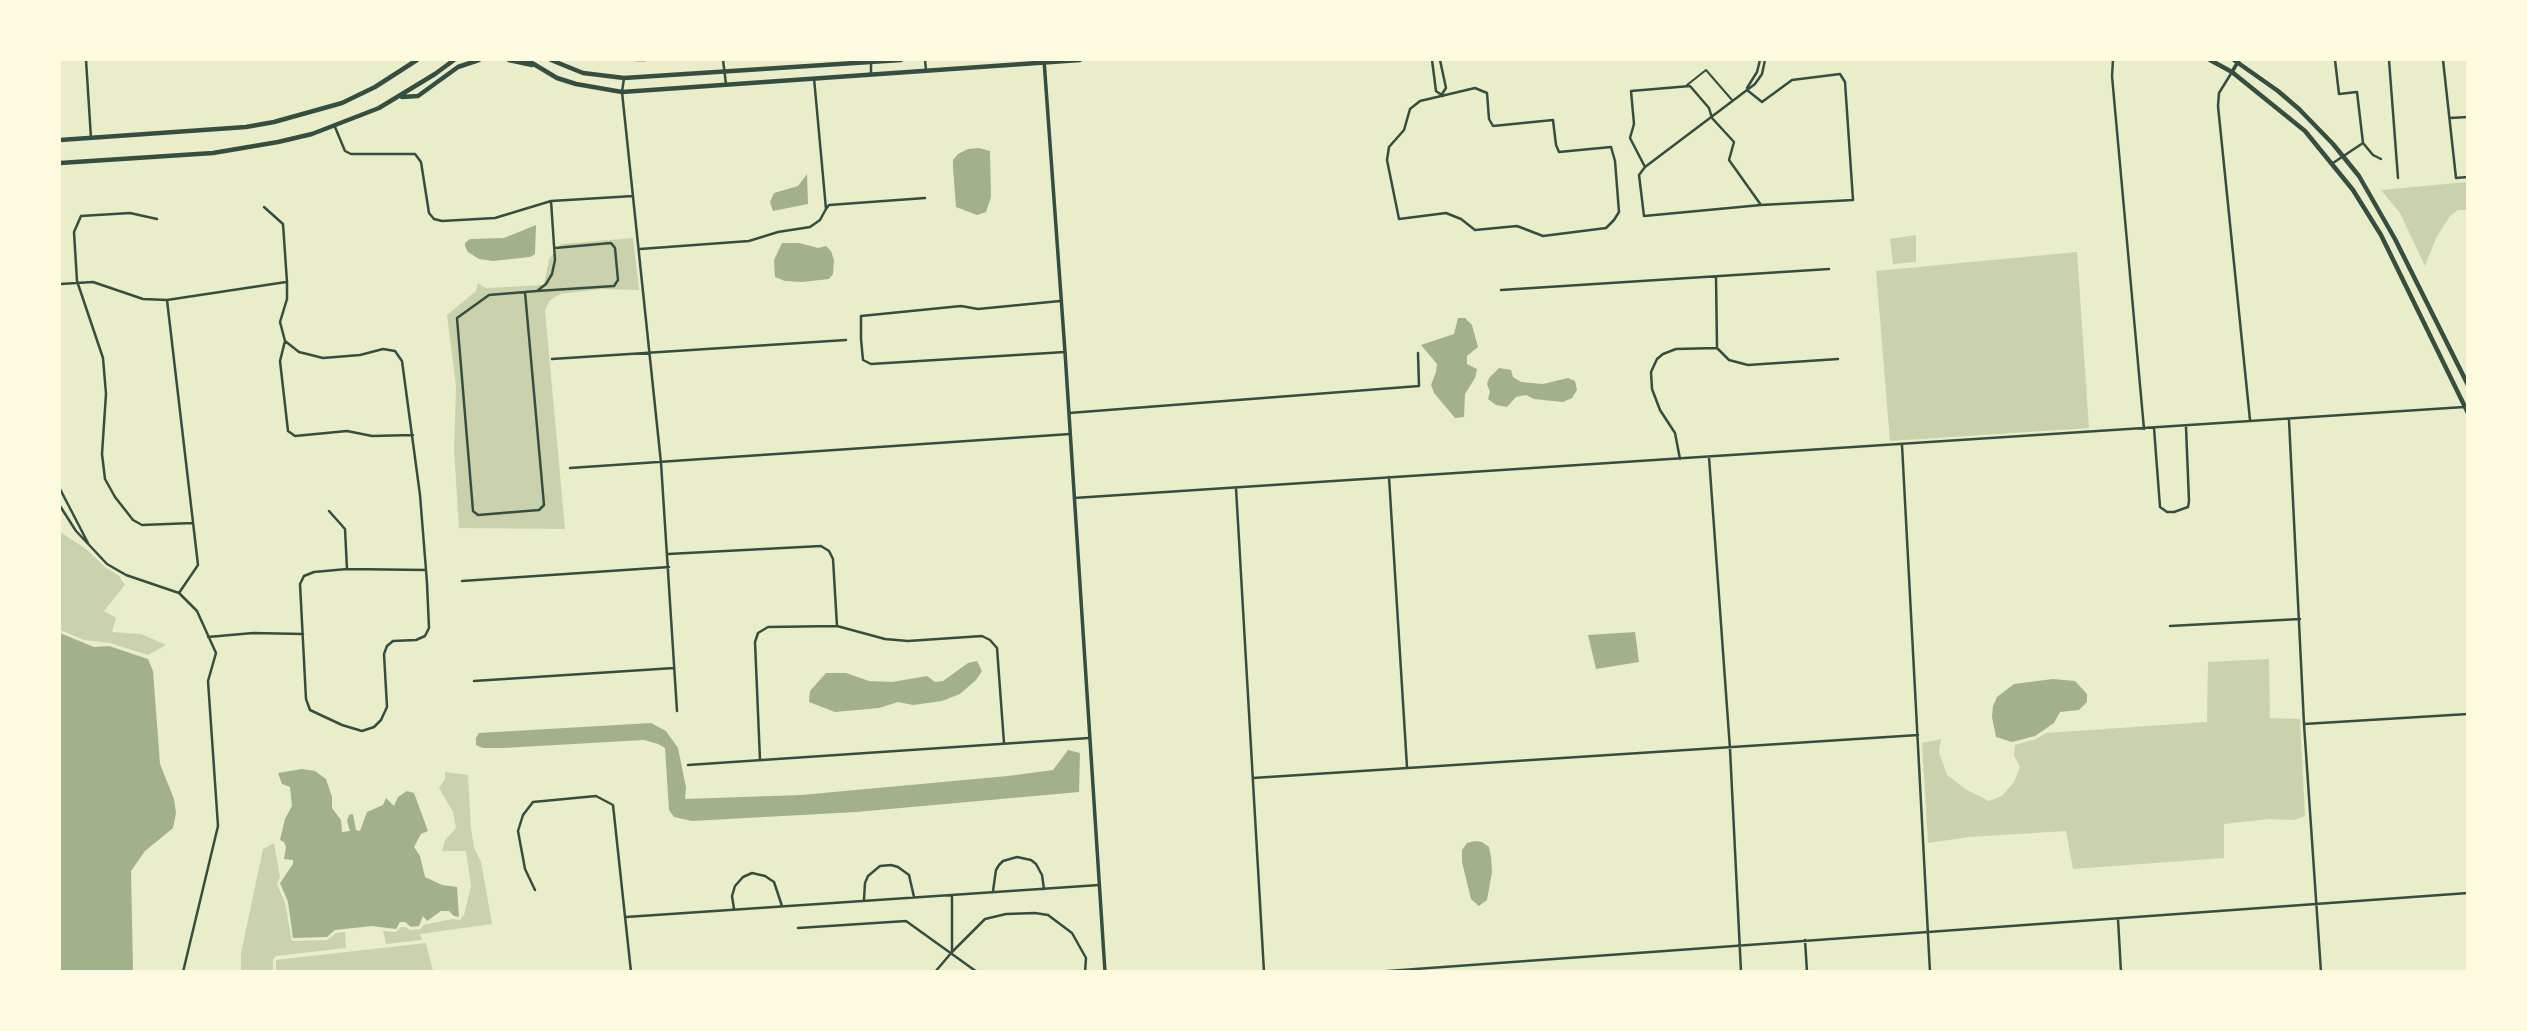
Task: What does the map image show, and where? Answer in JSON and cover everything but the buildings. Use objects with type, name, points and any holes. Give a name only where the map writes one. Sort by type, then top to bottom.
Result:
[{"type":"main road","points":[[60,140],[246,127],[274,122],[342,103],[375,87],[417,60]]},
{"type":"main road","points":[[60,163],[213,153],[278,142],[335,127],[401,97],[454,60]]},
{"type":"main road","points":[[401,97],[418,96],[458,67],[479,60]]},
{"type":"main road","points":[[509,60],[536,66]]},
{"type":"main road","points":[[527,60],[556,78],[622,92],[1080,60]]},
{"type":"main road","points":[[551,60],[583,73],[624,78],[901,60]]},
{"type":"main road","points":[[2210,60],[2232,72],[2305,131],[2353,190],[2381,235],[2467,409]]},
{"type":"main road","points":[[2237,60],[2314,123],[2367,188],[2468,385]]},
{"type":"street","points":[[86,60],[91,138]]},
{"type":"street","points":[[636,60],[645,60]]},
{"type":"street","points":[[723,60],[726,84]]},
{"type":"street","points":[[925,60],[926,70]]},
{"type":"street","points":[[1432,60],[1436,91],[1443,95],[1475,88],[1488,93],[1489,119],[1493,126],[1553,120],[1559,152],[1611,147],[1615,161],[1619,212],[1614,220],[1606,228],[1543,236],[1517,226],[1475,230],[1461,219],[1446,213],[1399,219],[1387,160],[1389,147],[1404,130],[1410,109],[1420,101],[1443,95]]},
{"type":"street","points":[[1440,60],[1446,88],[1443,95]]},
{"type":"street","points":[[1747,90],[1760,60]]},
{"type":"street","points":[[1747,90],[1762,102],[1792,80],[1840,74],[1845,82],[1853,200],[1644,216],[1639,175],[1645,167],[1747,90],[1762,74],[1765,60]]},
{"type":"street","points":[[2113,60],[2112,76],[2144,429]]},
{"type":"street","points":[[2237,60],[2219,93],[2217,106],[2250,421]]},
{"type":"street","points":[[2335,60],[2339,94],[2357,92],[2362,143],[2381,159]]},
{"type":"street","points":[[2389,60],[2398,178]]},
{"type":"street","points":[[2443,60],[2456,178],[2468,177]]},
{"type":"street","points":[[871,61],[872,74]]},
{"type":"street","points":[[1044,61],[1105,971]]},
{"type":"street","points":[[624,78],[622,92],[661,463],[677,711]]},
{"type":"street","points":[[814,78],[826,209]]},
{"type":"street","points":[[1645,167],[1630,138],[1634,124],[1631,91],[1690,86],[1709,108],[1712,118],[1734,142],[1730,160],[1761,205]]},
{"type":"street","points":[[2449,118],[2468,117]]},
{"type":"street","points":[[335,127],[345,151],[351,154],[415,154],[421,162],[429,213],[434,219],[442,221],[495,218],[551,201],[633,195]]},
{"type":"street","points":[[2332,164],[2362,143]]},
{"type":"street","points":[[639,249],[758,240],[778,232],[810,227],[820,220],[828,205],[925,198]]},
{"type":"street","points":[[537,292],[552,274],[554,248],[551,201]]},
{"type":"street","points":[[264,207],[282,224],[287,299],[280,322],[285,341],[280,361],[288,430],[295,436],[347,431],[372,436],[413,435]]},
{"type":"street","points":[[158,219],[131,213],[81,216],[74,232],[77,281],[103,358],[106,394],[102,454],[105,479],[114,497],[133,520],[142,525],[193,523]]},
{"type":"street","points":[[525,292],[544,505],[540,510],[478,515],[473,511],[457,318],[489,295],[525,292],[537,292],[614,286],[618,281],[615,248],[611,243],[554,248]]},
{"type":"street","points":[[1501,290],[1829,269]]},
{"type":"street","points":[[1716,277],[1717,348],[1729,360],[1741,365],[1838,359]]},
{"type":"street","points":[[60,284],[77,281],[104,285],[143,299],[167,300],[287,282]]},
{"type":"street","points":[[167,300],[198,565],[179,593]]},
{"type":"street","points":[[1060,300],[978,309],[961,306],[861,316],[863,360],[871,364],[1065,352]]},
{"type":"street","points":[[552,359],[846,340]]},
{"type":"street","points":[[285,341],[299,352],[323,358],[360,355],[383,349],[395,351],[402,361],[413,435],[426,569],[429,628],[425,636],[416,640],[393,641],[387,646],[384,654],[387,707],[381,720],[374,727],[362,731],[310,710],[306,699],[300,584],[304,576],[314,572],[347,569],[426,569]]},
{"type":"street","points":[[1680,459],[1675,433],[1656,400],[1651,372],[1657,359],[1670,351],[1717,348]]},
{"type":"street","points":[[1069,413],[1419,386],[1419,353]]},
{"type":"street","points":[[1073,498],[1536,466],[2467,409]]},
{"type":"street","points":[[2289,419],[2304,724],[2321,971]]},
{"type":"street","points":[[2154,428],[2160,507],[2167,512],[2174,512],[2188,507],[2189,501],[2186,427]]},
{"type":"street","points":[[570,468],[1070,434]]},
{"type":"street","points":[[1902,445],[1930,971]]},
{"type":"street","points":[[1709,457],[1730,748],[1741,971]]},
{"type":"street","points":[[1389,477],[1407,767]]},
{"type":"street","points":[[1236,488],[1264,971]]},
{"type":"street","points":[[60,489],[89,546]]},
{"type":"street","points":[[60,506],[63,514],[107,564],[126,575],[179,593],[197,611],[216,653],[208,681],[218,826],[183,971]]},
{"type":"street","points":[[329,511],[345,529],[347,569]]},
{"type":"street","points":[[668,554],[821,547],[829,551],[833,559],[837,626]]},
{"type":"street","points":[[462,581],[669,567]]},
{"type":"street","points":[[2170,626],[2300,619]]},
{"type":"street","points":[[760,760],[755,642],[758,633],[768,627],[837,626],[885,639],[908,641],[982,636],[997,648],[1004,743]]},
{"type":"street","points":[[208,636],[303,634]]},
{"type":"street","points":[[474,681],[674,668]]},
{"type":"street","points":[[2304,724],[2468,714]]},
{"type":"street","points":[[1253,778],[1918,735]]},
{"type":"street","points":[[688,765],[1089,738]]},
{"type":"street","points":[[535,890],[524,869],[518,831],[523,815],[533,802],[596,796],[613,805],[631,971]]},
{"type":"street","points":[[993,892],[999,865],[1017,857],[1036,864],[1042,875],[1044,889]]},
{"type":"street","points":[[864,900],[868,876],[880,866],[891,865],[908,875],[914,897]]},
{"type":"street","points":[[734,909],[732,896],[735,886],[743,877],[752,873],[765,876],[774,882],[782,906]]},
{"type":"street","points":[[626,917],[1099,885]]},
{"type":"street","points":[[1374,971],[1422,970],[1738,944],[2468,893]]},
{"type":"street","points":[[952,895],[952,952]]},
{"type":"street","points":[[935,971],[985,919],[1006,914],[1035,913],[1048,915],[1072,933],[1086,958],[1085,971]]},
{"type":"street","points":[[2118,919],[2121,971]]},
{"type":"street","points":[[798,928],[906,921],[977,971]]},
{"type":"street","points":[[1805,940],[1808,971]]},
{"type":"lane","points":[[1685,87],[1706,70],[1733,101]]},
{"type":"shaded area","points":[[968,149],[990,151],[991,197],[986,212],[977,215],[956,207],[953,160]]},
{"type":"shaded area","points":[[807,174],[808,204],[773,211],[770,202],[774,193],[798,186]]},
{"type":"shaded area","points":[[2467,182],[2467,210],[2458,210],[2450,216],[2436,238],[2425,266],[2400,213],[2381,190]]},
{"type":"shaded area","points":[[536,225],[535,254],[530,257],[493,261],[479,259],[468,252],[465,246],[470,239],[504,238]]},
{"type":"shaded area","points":[[1916,235],[1916,262],[1893,264],[1890,239]]},
{"type":"shaded area","points":[[633,238],[639,290],[601,289],[560,294],[549,301],[545,311],[565,529],[459,528],[454,450],[456,386],[447,315],[476,291],[478,283],[486,288],[544,285],[549,259],[561,244]]},
{"type":"shaded area","points":[[782,243],[799,243],[818,248],[826,246],[834,260],[833,274],[829,279],[802,282],[785,281],[775,277],[774,260]]},
{"type":"shaded area","points":[[2077,252],[2089,428],[1890,441],[1876,271]]},
{"type":"shaded area","points":[[1458,318],[1465,318],[1472,325],[1478,347],[1467,356],[1467,364],[1477,369],[1465,394],[1464,417],[1455,418],[1434,393],[1431,385],[1437,364],[1421,345],[1454,334]]},
{"type":"shaded area","points":[[1499,368],[1511,370],[1513,377],[1521,382],[1543,384],[1568,378],[1575,381],[1577,390],[1572,398],[1563,402],[1534,399],[1526,395],[1516,397],[1507,407],[1496,405],[1488,399],[1490,392],[1487,384]]},
{"type":"shaded area","points":[[60,532],[86,549],[119,576],[125,585],[104,611],[116,618],[112,632],[141,634],[166,645],[148,655],[110,643],[84,640],[60,630]]},
{"type":"shaded area","points":[[1635,632],[1639,662],[1596,669],[1588,635]]},
{"type":"shaded area","points":[[60,633],[94,647],[109,646],[148,659],[153,671],[160,764],[174,799],[176,813],[173,828],[145,851],[131,871],[133,971],[60,971]]},
{"type":"shaded area","points":[[2269,659],[2270,718],[2300,719],[2305,816],[2294,820],[2269,819],[2224,824],[2224,858],[2073,869],[2066,831],[1969,837],[1928,843],[1922,743],[1941,739],[1939,752],[1947,775],[1967,790],[1989,801],[2002,796],[2014,782],[2020,767],[2014,755],[2015,745],[2046,733],[2207,722],[2208,662]]},
{"type":"shaded area","points":[[977,661],[982,671],[976,680],[960,694],[942,701],[913,705],[898,702],[879,708],[835,712],[809,702],[810,691],[826,673],[846,673],[869,681],[892,682],[927,676],[935,682],[943,681],[968,663]]},
{"type":"shaded area","points":[[2053,679],[2075,681],[2087,694],[2087,702],[2079,710],[2060,712],[2054,723],[2035,736],[2012,742],[1996,737],[1992,717],[1997,697],[2014,684]]},
{"type":"shaded area","points":[[651,723],[666,731],[678,748],[686,787],[685,799],[801,795],[1008,776],[1053,770],[1068,750],[1080,753],[1079,792],[856,812],[692,821],[674,817],[669,810],[665,748],[658,744],[644,740],[503,748],[483,748],[476,745],[479,733]]},
{"type":"shaded area","points":[[302,769],[315,771],[326,779],[332,797],[332,808],[341,820],[342,832],[350,831],[347,821],[349,815],[353,814],[356,830],[360,831],[367,812],[383,805],[386,798],[394,806],[398,797],[407,791],[414,793],[428,831],[421,834],[414,847],[420,856],[425,877],[442,885],[457,887],[459,917],[449,911],[441,911],[427,921],[423,916],[419,926],[411,927],[400,922],[396,929],[372,926],[335,930],[327,937],[293,938],[288,902],[280,883],[293,864],[293,860],[284,859],[286,847],[280,840],[285,819],[292,806],[290,787],[282,784],[278,773]]},
{"type":"shaded area","points":[[445,772],[468,775],[471,829],[474,847],[481,862],[492,924],[420,934],[422,940],[386,944],[383,931],[396,932],[401,927],[421,929],[423,925],[460,920],[464,915],[471,886],[466,851],[442,851],[445,840],[456,828],[453,812],[439,788],[445,779]]},
{"type":"shaded area","points":[[1475,841],[1489,847],[1492,872],[1487,900],[1479,906],[1471,899],[1462,862],[1462,850],[1467,843]]},
{"type":"shaded area","points":[[274,843],[280,877],[277,884],[285,903],[292,941],[327,940],[336,933],[345,932],[346,948],[276,956],[273,959],[273,971],[241,971],[241,953],[263,849]]},
{"type":"shaded area","points":[[426,943],[433,971],[276,971],[276,960]]}]
